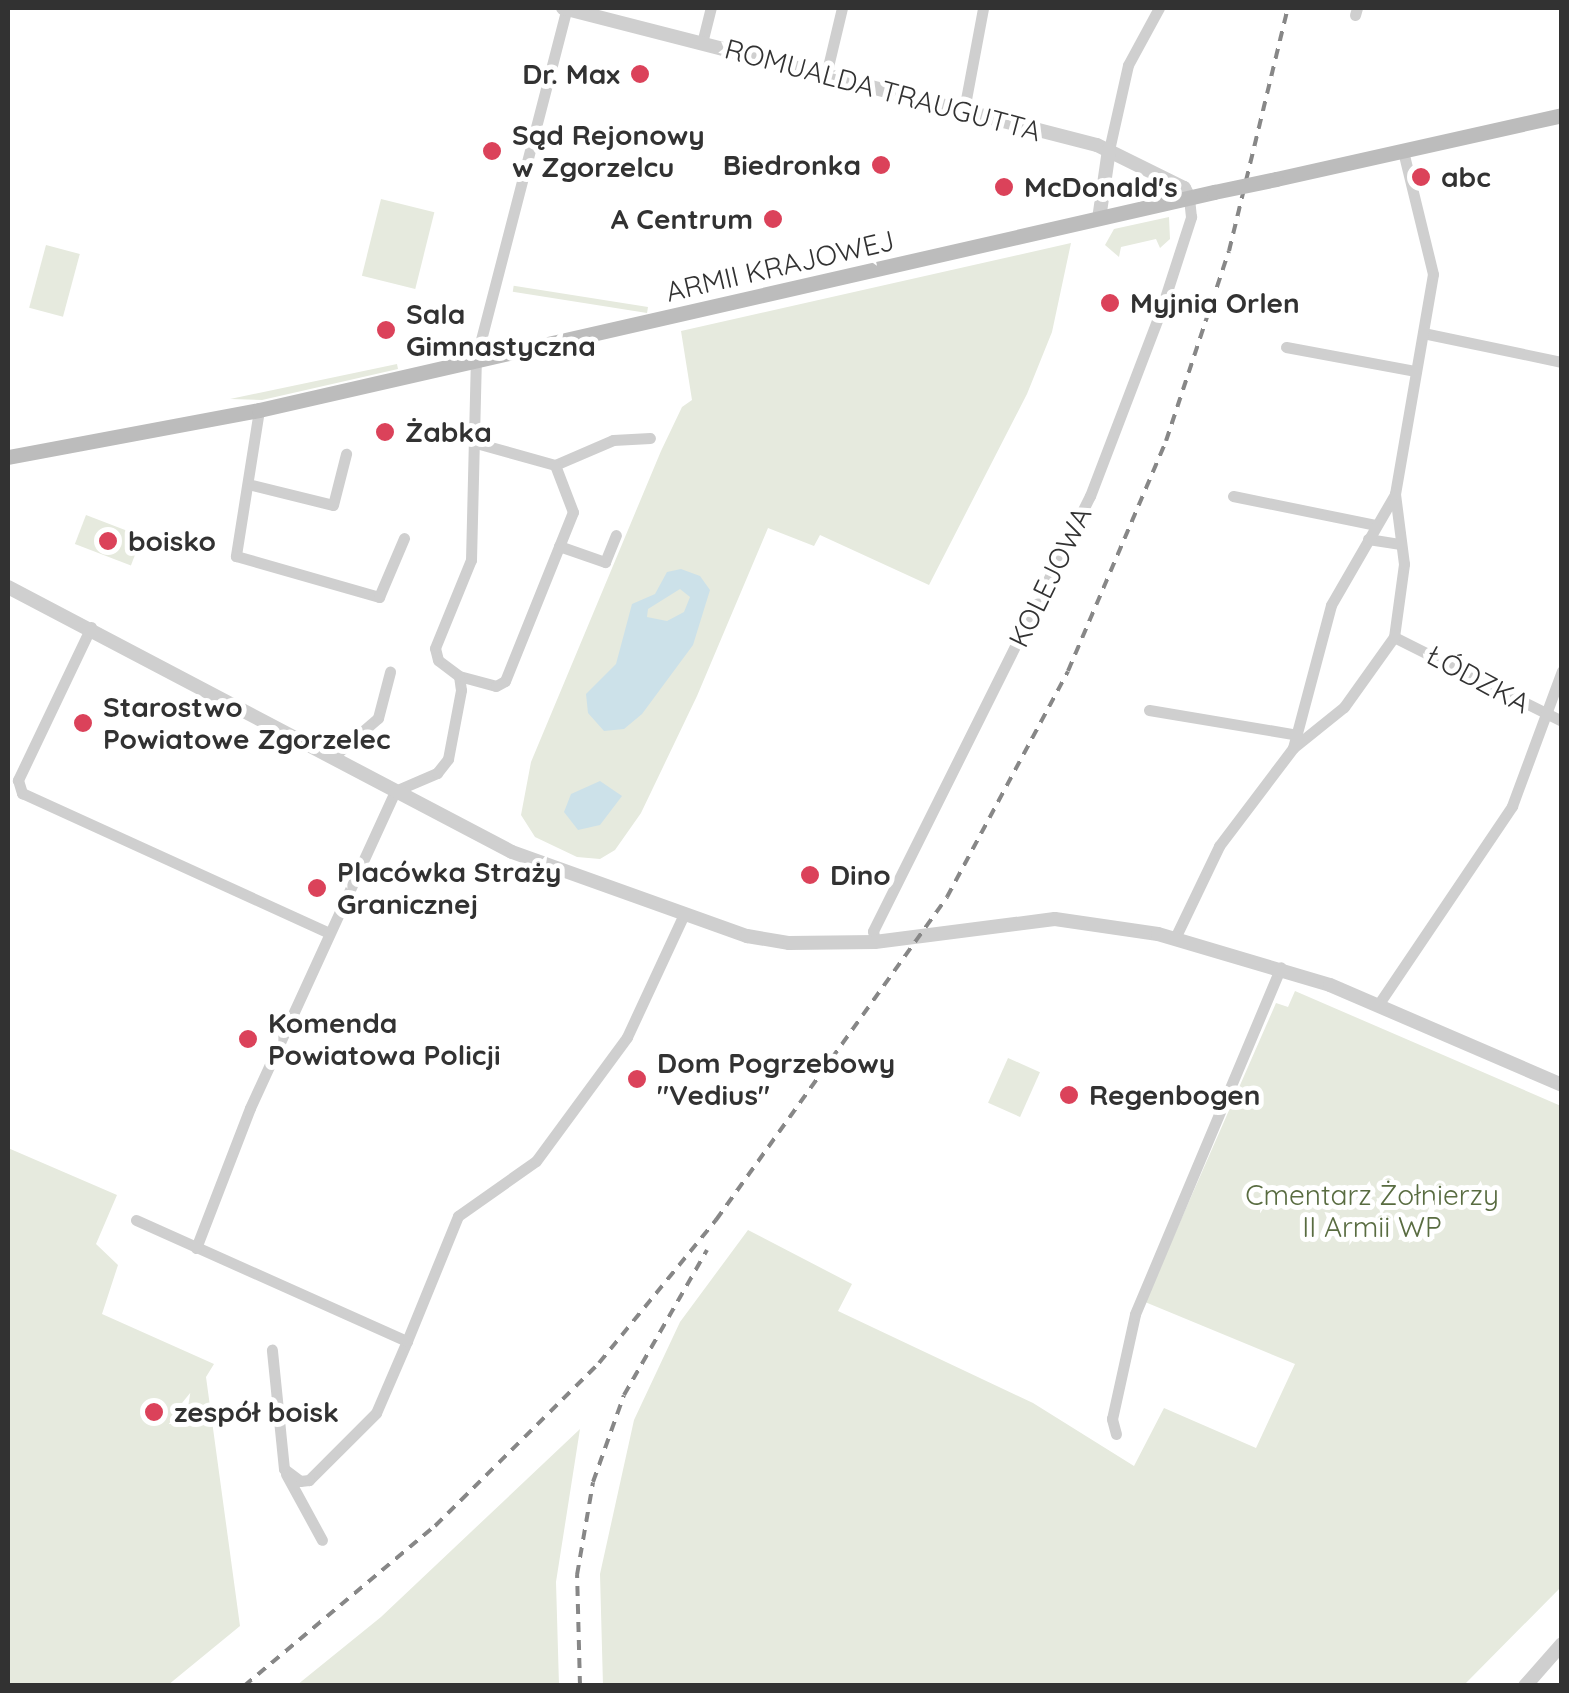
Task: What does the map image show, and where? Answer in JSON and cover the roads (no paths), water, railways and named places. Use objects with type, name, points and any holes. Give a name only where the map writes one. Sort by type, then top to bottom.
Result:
[{"type":"main road","name":"ARMII KRAJOWEJ","points":[[8,458],[259,410],[1562,115]]},
{"type":"street","points":[[555,466],[573,512],[505,681],[496,686],[459,676],[438,660],[435,648],[471,560],[476,359],[566,8]]},
{"type":"street","name":"ROMUALDA TRAUGUTTA","points":[[566,8],[1109,150],[1184,188],[1189,198]]},
{"type":"street","points":[[702,43],[711,8]]},
{"type":"street","points":[[826,75],[842,8]]},
{"type":"street","points":[[964,110],[983,8]]},
{"type":"street","points":[[1099,219],[1128,65],[1159,8]]},
{"type":"street","points":[[1175,938],[1219,846],[1292,748],[1344,707],[1394,637],[1402,602],[1395,494],[1433,274],[1404,150]]},
{"type":"street","name":"KOLEJOWA","points":[[875,942],[873,930],[1090,496],[1184,239],[1189,198]]},
{"type":"street","points":[[1424,333],[1562,362]]},
{"type":"street","points":[[1286,347],[1416,371]]},
{"type":"street","points":[[259,410],[252,486],[236,556],[379,597],[404,538]]},
{"type":"street","points":[[476,443],[555,466],[613,440],[650,438]]},
{"type":"street","points":[[252,486],[333,505],[346,454]]},
{"type":"street","points":[[1292,748],[1331,605],[1395,494]]},
{"type":"street","points":[[1233,496],[1375,525]]},
{"type":"street","points":[[559,546],[605,562],[616,535]]},
{"type":"street","points":[[1368,538],[1401,544]]},
{"type":"street","points":[[8,587],[91,627],[512,852],[684,914],[789,943],[875,942],[1055,919],[1175,938],[1281,967],[1562,1084]]},
{"type":"street","points":[[91,627],[21,773],[22,793],[329,933]]},
{"type":"street","name":"ŁÓDZKA","points":[[1394,637],[1555,718]]},
{"type":"street","points":[[1378,1005],[1494,837],[1555,718],[1562,671]]},
{"type":"street","points":[[334,756],[378,718],[390,672]]},
{"type":"street","points":[[196,1248],[394,790],[436,773],[448,759],[459,676]]},
{"type":"street","points":[[1149,710],[1293,734]]},
{"type":"street","points":[[286,1474],[310,1480],[376,1413],[458,1216],[536,1161],[627,1037],[684,914]]},
{"type":"street","points":[[1116,1434],[1112,1419],[1135,1314],[1281,967]]},
{"type":"street","points":[[136,1220],[407,1341]]},
{"type":"street","points":[[272,1350],[286,1474],[322,1540]]},
{"type":"street","points":[[1525,1686],[1562,1644]]},
{"type":"water","points":[[681,569],[700,576],[710,590],[693,645],[642,714],[624,729],[604,731],[588,713],[586,694],[616,664],[632,604],[655,594],[667,572]],"holes":[[[680,589],[690,597],[684,612],[667,621],[647,617],[648,609]]]},
{"type":"water","points":[[600,781],[622,796],[600,825],[578,830],[564,812],[571,794]]},
{"type":"railway","points":[[244,1686],[435,1526],[599,1363],[716,1220],[947,897],[1068,671],[1166,441],[1229,251],[1288,8]]},
{"type":"railway","points":[[580,1686],[577,1575],[593,1482],[624,1395],[707,1250]]},
{"type":"place","name":"Dr. Max","points":[[640,74]]},
{"type":"place","name":"Sąd Rejonowy w Zgorzelcu","points":[[492,151]]},
{"type":"place","name":"Biedronka","points":[[881,165]]},
{"type":"place","name":"abc","points":[[1421,177]]},
{"type":"place","name":"McDonald's","points":[[1004,187]]},
{"type":"place","name":"A Centrum","points":[[773,219]]},
{"type":"place","name":"Myjnia Orlen","points":[[1110,303]]},
{"type":"place","name":"Sala Gimnastyczna","points":[[386,330]]},
{"type":"place","name":"Żabka","points":[[385,432]]},
{"type":"place","name":"boisko","points":[[108,541]]},
{"type":"place","name":"Starostwo Powiatowe Zgorzelec","points":[[83,723]]},
{"type":"place","name":"Dino","points":[[810,875]]},
{"type":"place","name":"Placówka Straży Granicznej","points":[[317,888]]},
{"type":"place","name":"Komenda Powiatowa Policji","points":[[248,1039]]},
{"type":"place","name":"Dom Pogrzebowy \"Vedius\"","points":[[637,1079]]},
{"type":"place","name":"Regenbogen","points":[[1069,1095]]},
{"type":"place","name":"zespół boisk","points":[[154,1412]]},
{"type":"park label","name":"Cmentarz Żołnierzy II Armii WP","points":[[1372,1211]]}]
